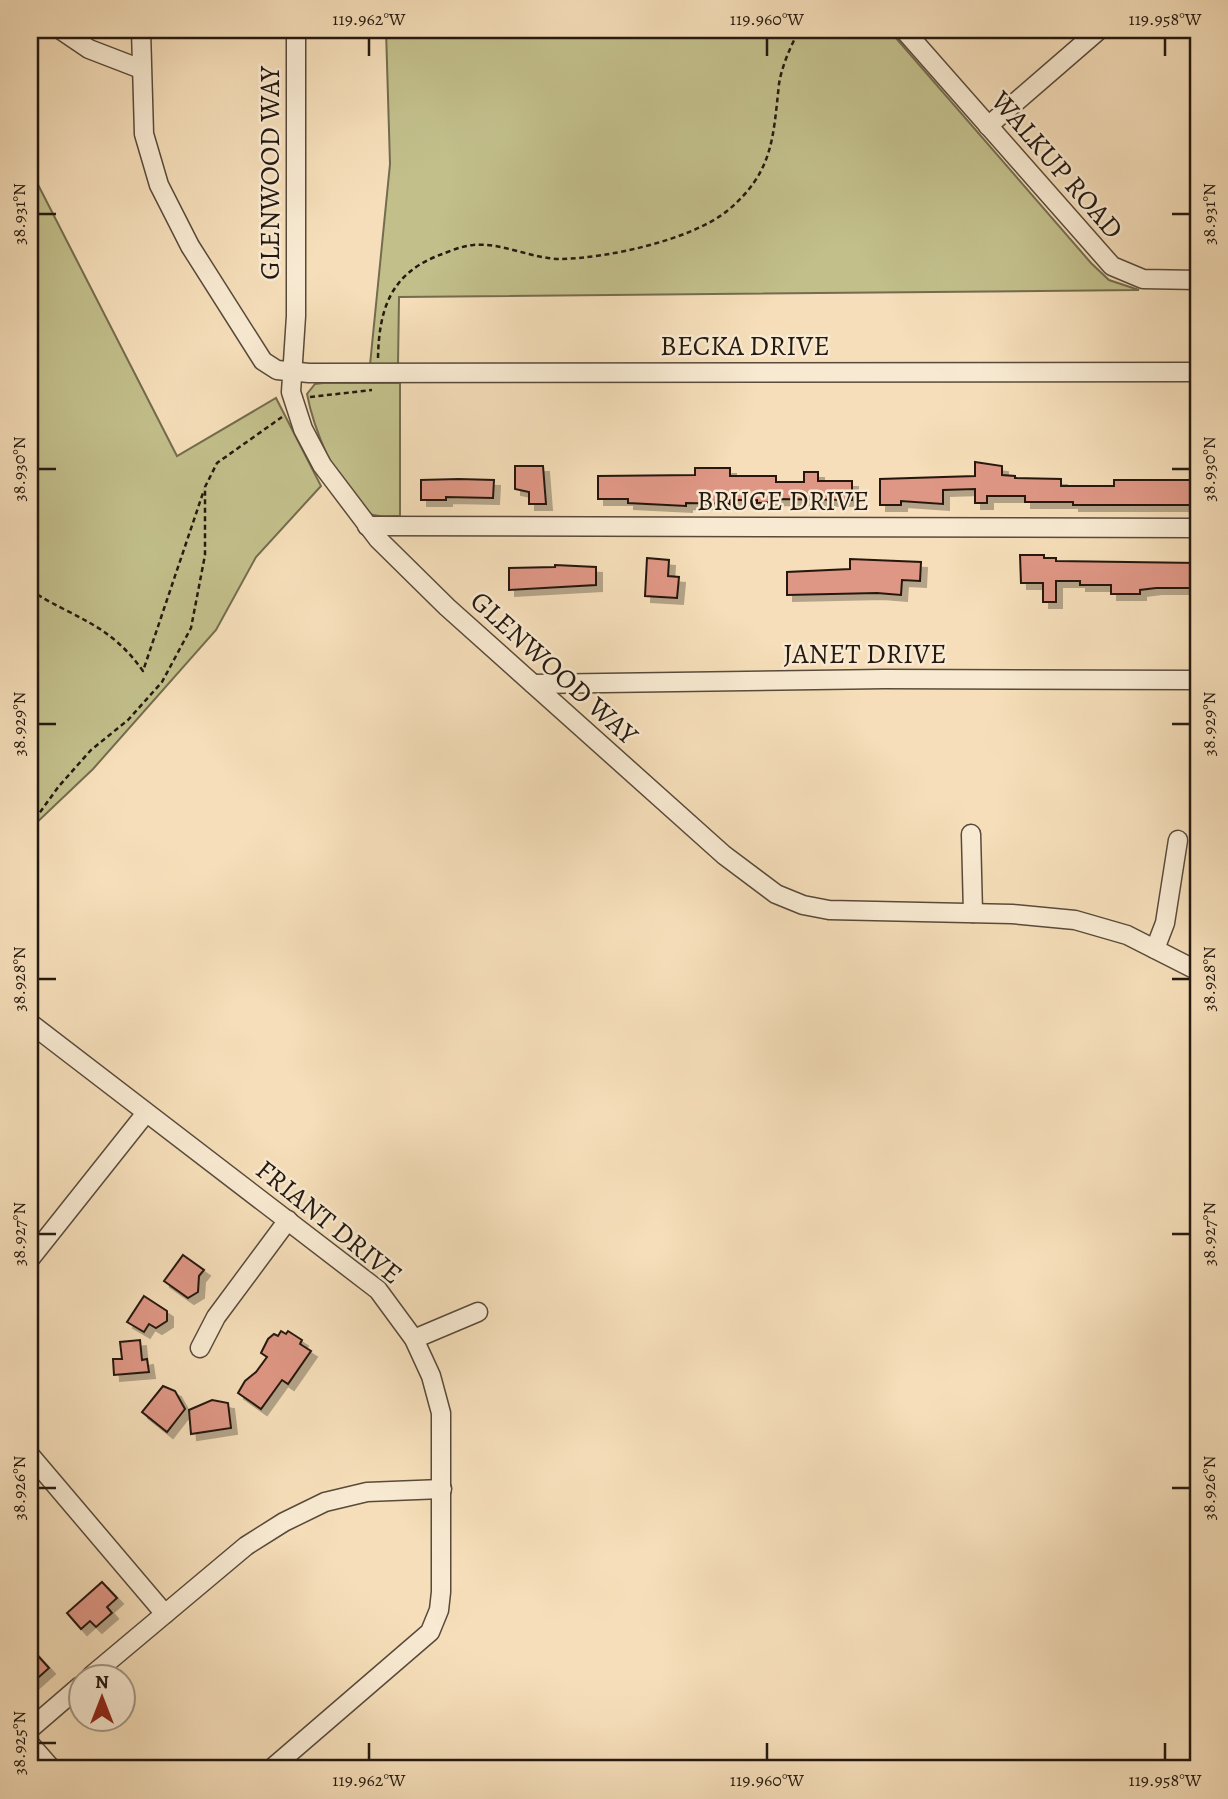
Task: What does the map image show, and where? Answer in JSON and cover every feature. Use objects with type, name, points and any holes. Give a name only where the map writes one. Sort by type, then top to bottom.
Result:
[{"type":"street","points":[[61,30],[89,49],[141,69]]},
{"type":"street","points":[[142,30],[144,134],[159,185],[217,290],[263,361],[270,367],[291,373]]},
{"type":"street","name":"GLENWOOD WAY","points":[[296,30],[296,316],[291,373],[295,408],[322,465],[367,526],[447,607],[724,855],[776,894],[803,905],[829,910],[973,913],[1075,920],[1127,936],[1198,971]]},
{"type":"street","name":"WALKUP ROAD","points":[[904,30],[1111,266],[1143,279],[1198,280]]},
{"type":"street","points":[[988,126],[1099,30]]},
{"type":"street","name":"BECKA DRIVE","points":[[291,373],[1198,372]]},
{"type":"street","name":"BRUCE DRIVE","points":[[367,526],[1198,528]]},
{"type":"street","name":"JANET DRIVE","points":[[533,684],[884,679],[1198,680]]},
{"type":"street","points":[[971,834],[973,913]]},
{"type":"street","points":[[1155,949],[1166,915],[1178,840]]},
{"type":"street","name":"FRIANT DRIVE","points":[[30,1023],[378,1290],[414,1339],[431,1376],[441,1413],[439,1610],[430,1632],[271,1769]]},
{"type":"street","points":[[30,1259],[146,1113]]},
{"type":"street","points":[[200,1348],[216,1317],[288,1220]]},
{"type":"street","points":[[414,1339],[478,1311]]},
{"type":"street","points":[[30,1455],[165,1614]]},
{"type":"street","points":[[108,1662],[246,1546],[284,1522],[325,1502],[367,1492],[442,1489]]},
{"type":"street","points":[[30,1728],[66,1698]]},
{"type":"street","points":[[30,1744],[52,1769]]},
{"type":"path","points":[[30,590],[86,618],[129,651],[143,671],[205,487],[217,463],[311,397],[369,393],[378,384],[383,317],[390,293],[405,274],[428,260],[474,245],[558,259],[606,256],[706,226],[747,192],[774,142],[779,83],[799,30]]},
{"type":"path","points":[[30,826],[59,786],[91,750],[128,720],[162,682],[179,654],[191,628],[205,555],[205,487]]},
{"type":"shaded area","points":[[386,30],[889,30],[1091,263],[1109,280],[1139,290],[399,297],[398,365],[370,365],[390,164]]},
{"type":"shaded area","points":[[30,169],[177,456],[276,398],[321,486],[256,557],[216,630],[93,769],[30,829]]},
{"type":"shaded area","points":[[400,383],[400,516],[367,513],[353,500],[335,473],[315,423],[307,394],[315,384]]},
{"type":"building","points":[[975,462],[1002,466],[1002,475],[1015,478],[1061,479],[1061,486],[1114,486],[1114,480],[1198,480],[1198,505],[1073,505],[1073,502],[1025,502],[1025,496],[987,496],[987,503],[975,503],[975,489],[943,490],[943,504],[901,501],[901,505],[880,505],[880,479],[975,476]]},
{"type":"building","points":[[515,466],[543,466],[546,504],[529,504],[529,492],[515,489]]},
{"type":"building","points":[[695,468],[730,468],[730,476],[776,476],[776,482],[804,482],[804,472],[818,472],[818,481],[852,481],[852,500],[776,499],[776,502],[757,503],[757,500],[730,500],[730,504],[686,503],[686,506],[628,503],[628,499],[598,499],[598,476],[695,475]]},
{"type":"building","points":[[421,480],[494,480],[493,498],[446,497],[446,500],[421,500]]},
{"type":"building","points":[[1020,555],[1044,555],[1044,558],[1056,558],[1056,561],[1198,563],[1198,588],[1156,588],[1140,590],[1140,594],[1111,594],[1111,585],[1080,585],[1080,581],[1056,581],[1056,602],[1043,602],[1043,583],[1021,583]]},
{"type":"building","points":[[647,558],[669,560],[668,576],[679,577],[677,598],[645,596]]},
{"type":"building","points":[[850,559],[921,562],[920,581],[902,580],[901,595],[787,595],[787,572],[850,569]]},
{"type":"building","points":[[555,565],[596,567],[596,585],[509,590],[509,568]]},
{"type":"building","points":[[183,1255],[204,1270],[199,1276],[198,1292],[188,1298],[164,1281]]},
{"type":"building","points":[[144,1296],[167,1311],[167,1321],[156,1328],[149,1324],[144,1332],[127,1322]]},
{"type":"building","points":[[281,1331],[286,1334],[288,1331],[302,1340],[300,1344],[311,1351],[288,1384],[282,1380],[261,1409],[238,1393],[267,1357],[261,1353],[268,1339],[274,1334],[278,1336]]},
{"type":"building","points":[[140,1340],[142,1360],[147,1359],[149,1372],[114,1375],[113,1359],[122,1359],[120,1342]]},
{"type":"building","points":[[163,1386],[175,1391],[185,1409],[167,1432],[142,1412]]},
{"type":"building","points":[[212,1400],[228,1403],[231,1428],[191,1434],[189,1410]]},
{"type":"building","points":[[102,1582],[117,1598],[107,1607],[112,1613],[96,1627],[90,1621],[81,1629],[67,1613]]},
{"type":"building","points":[[30,1647],[49,1668],[30,1685]]}]
